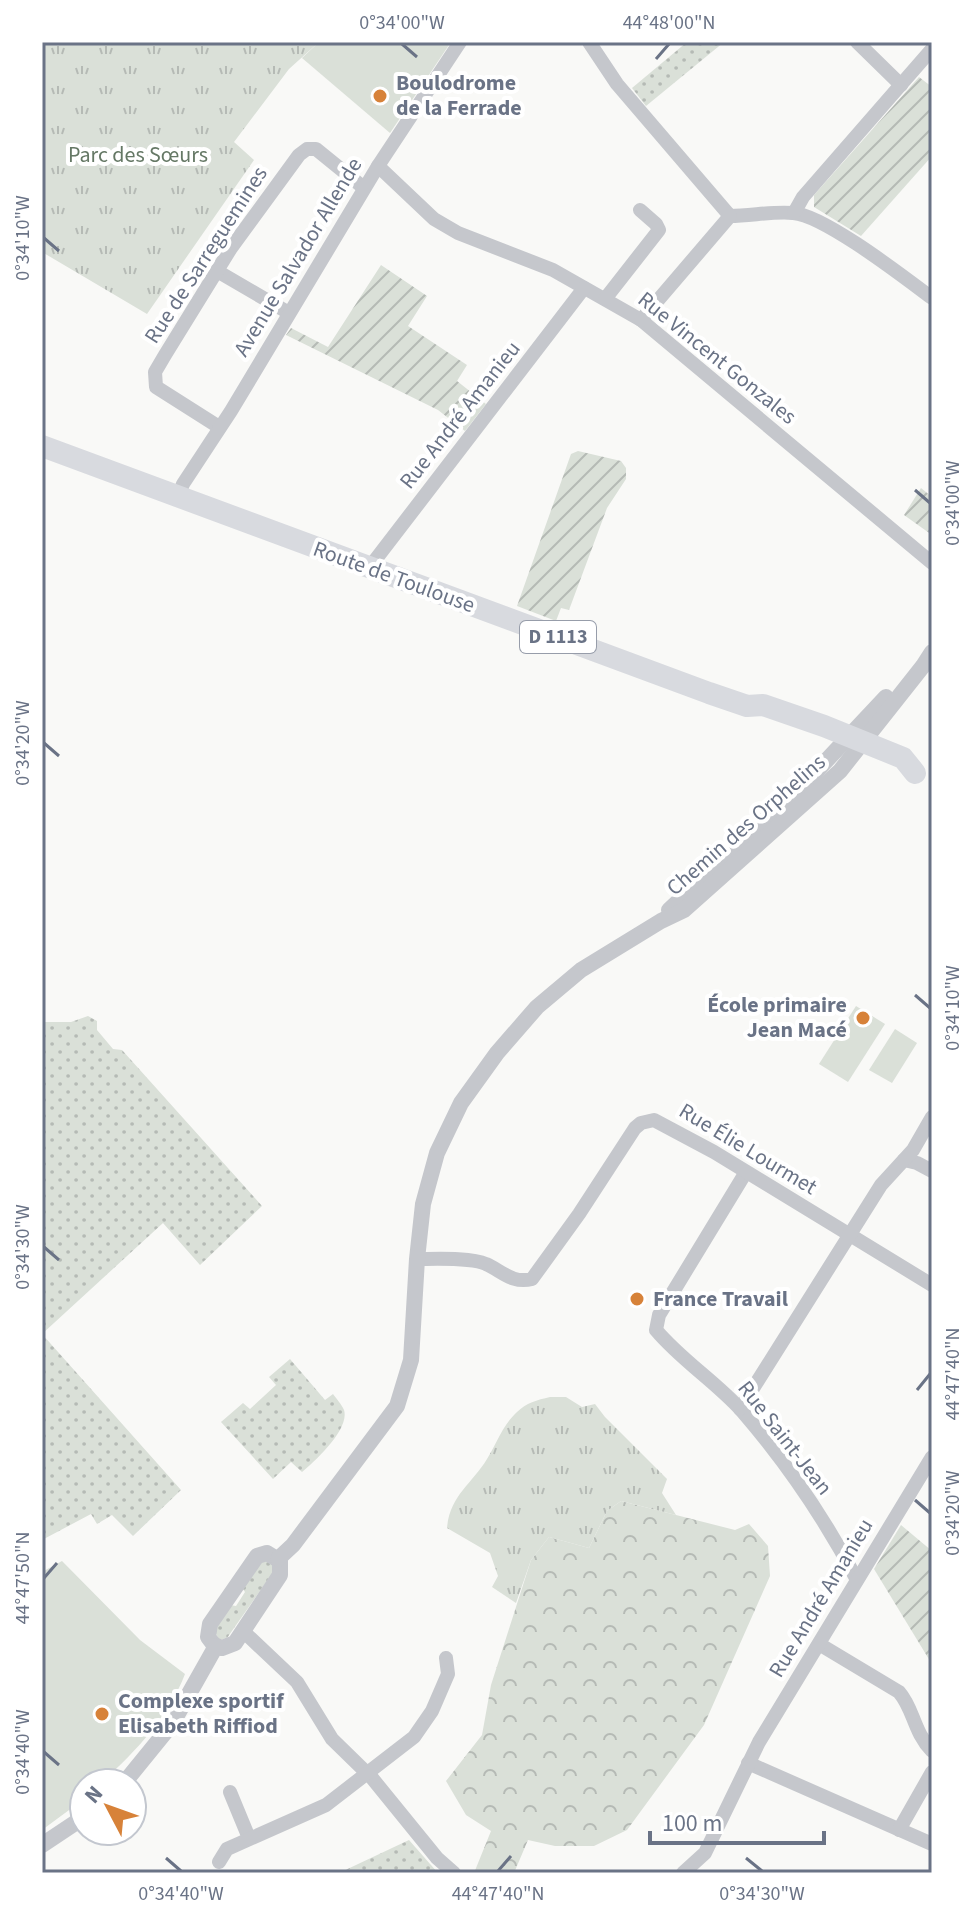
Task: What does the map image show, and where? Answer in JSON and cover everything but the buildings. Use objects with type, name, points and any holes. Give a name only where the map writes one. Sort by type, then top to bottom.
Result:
[{"type":"main road","name":"Route de Toulouse","points":[[42,446],[747,706],[763,705],[852,746],[903,758],[924,777]]},
{"type":"street","name":"Avenue Salvador Allende","points":[[178,497],[183,484],[364,188],[460,42]]},
{"type":"street","points":[[589,42],[617,84],[730,216]]},
{"type":"street","points":[[857,42],[901,85]]},
{"type":"street","points":[[794,213],[803,197],[932,49]]},
{"type":"street","name":"Rue de Sarreguemines","points":[[219,427],[160,391],[154,383],[154,377],[217,271],[299,155],[307,149],[316,149],[364,188]]},
{"type":"street","name":"Rue Vincent Gonzales","points":[[378,166],[434,219],[458,233],[539,263],[641,320],[932,563]]},
{"type":"street","points":[[605,299],[659,230],[640,210]]},
{"type":"street","points":[[641,320],[730,216],[794,213],[826,226],[875,256],[932,298]]},
{"type":"street","points":[[217,271],[289,313]]},
{"type":"street","name":"Rue André Amanieu","points":[[369,568],[584,288]]},
{"type":"street","name":"Chemin des Orphelins","points":[[278,1559],[293,1545],[397,1406],[411,1360],[423,1204],[437,1153],[461,1103],[488,1065],[537,1007],[581,970],[661,921],[670,909],[852,746],[932,652]]},
{"type":"street","points":[[738,1407],[881,1185],[904,1160],[932,1117]]},
{"type":"street","name":"Rue Élie Lourmet","points":[[417,1259],[481,1261],[510,1278],[532,1279],[635,1128],[647,1121],[660,1122],[932,1285]]},
{"type":"street","points":[[904,1160],[932,1171]]},
{"type":"street","name":"Rue Saint-Jean","points":[[746,1172],[659,1315],[655,1327],[738,1407],[784,1465],[857,1580]]},
{"type":"street","name":"Rue André Amanieu","points":[[683,1873],[705,1853],[748,1763],[932,1457]]},
{"type":"street","points":[[267,1553],[278,1559],[282,1566],[280,1575],[243,1631],[231,1646],[216,1646],[208,1637],[210,1624],[257,1556],[267,1553]]},
{"type":"street","points":[[243,1631],[297,1682],[332,1739],[367,1775],[437,1858],[454,1873]]},
{"type":"street","points":[[819,1644],[899,1692],[906,1700],[921,1739],[932,1751]]},
{"type":"street","points":[[138,1767],[172,1724],[216,1646]]},
{"type":"street","points":[[219,1862],[227,1849],[326,1805],[414,1737],[432,1711],[448,1674],[446,1658]]},
{"type":"street","points":[[748,1763],[932,1844]]},
{"type":"street","points":[[899,1830],[932,1772]]},
{"type":"street","points":[[230,1792],[249,1838]]},
{"type":"street","points":[[42,1845],[68,1828]]},
{"type":"green space","name":"Parc des Sœurs","points":[[42,42],[319,42],[289,69],[234,142],[254,160],[147,314],[42,252]]},
{"type":"green space","name":"Boulodrome de la Ferrade","points":[[319,42],[451,42],[390,133],[302,58]]},
{"type":"green space","points":[[687,42],[724,42],[646,106],[632,88]]},
{"type":"green space","points":[[919,77],[932,87],[932,156],[861,236],[814,207],[814,195]]},
{"type":"green space","points":[[381,265],[427,296],[408,326],[467,365],[457,381],[486,404],[465,431],[438,410],[286,335],[291,328],[328,347]]},
{"type":"green space","points":[[578,451],[621,461],[626,468],[626,479],[607,508],[569,610],[561,608],[556,621],[517,606],[571,454]]},
{"type":"green space","points":[[921,488],[932,497],[932,535],[904,515]]},
{"type":"green space","points":[[856,1006],[885,1024],[848,1082],[819,1064]]},
{"type":"green space","points":[[88,1016],[97,1021],[97,1030],[113,1049],[122,1050],[262,1206],[200,1265],[163,1223],[42,1334],[42,1022],[71,1022]]},
{"type":"green space","points":[[895,1029],[917,1043],[892,1083],[869,1070]]},
{"type":"green space","points":[[42,1334],[181,1490],[133,1536],[112,1515],[97,1524],[91,1514],[42,1540]]},
{"type":"green space","points":[[290,1359],[325,1400],[333,1394],[344,1410],[344,1418],[330,1444],[302,1472],[291,1462],[273,1479],[221,1422],[243,1403],[250,1409],[276,1385],[269,1377]]},
{"type":"green space","points":[[550,1397],[566,1397],[582,1407],[595,1404],[667,1479],[662,1493],[676,1515],[621,1501],[607,1511],[589,1548],[549,1537],[531,1560],[516,1603],[492,1587],[498,1576],[490,1553],[447,1528],[457,1498],[487,1459],[507,1423],[524,1406]]},
{"type":"green space","points":[[621,1501],[735,1530],[749,1524],[768,1546],[770,1576],[704,1725],[627,1830],[594,1846],[555,1846],[528,1840],[514,1873],[474,1873],[491,1831],[466,1815],[446,1781],[482,1735],[491,1685],[531,1560],[549,1537],[589,1548],[607,1511]]},
{"type":"green space","points":[[901,1525],[932,1551],[930,1661],[874,1569]]},
{"type":"green space","points":[[263,1560],[272,1563],[272,1574],[227,1638],[219,1640],[214,1629],[230,1605],[236,1606],[245,1592],[242,1588]]},
{"type":"green space","name":"Complexe sportif Elisabeth Riffiod","points":[[62,1561],[140,1640],[185,1674],[160,1720],[117,1767],[68,1767],[68,1811],[42,1830],[42,1572]]},
{"type":"green space","points":[[409,1840],[438,1873],[339,1873]]},
{"type":"place","name":"Boulodrome de la Ferrade","points":[[380,96]]},
{"type":"place","name":"École primaire Jean Macé","points":[[863,1018]]},
{"type":"place","name":"France Travail","points":[[637,1299]]},
{"type":"place","name":"Complexe sportif Elisabeth Riffiod","points":[[102,1714]]}]
